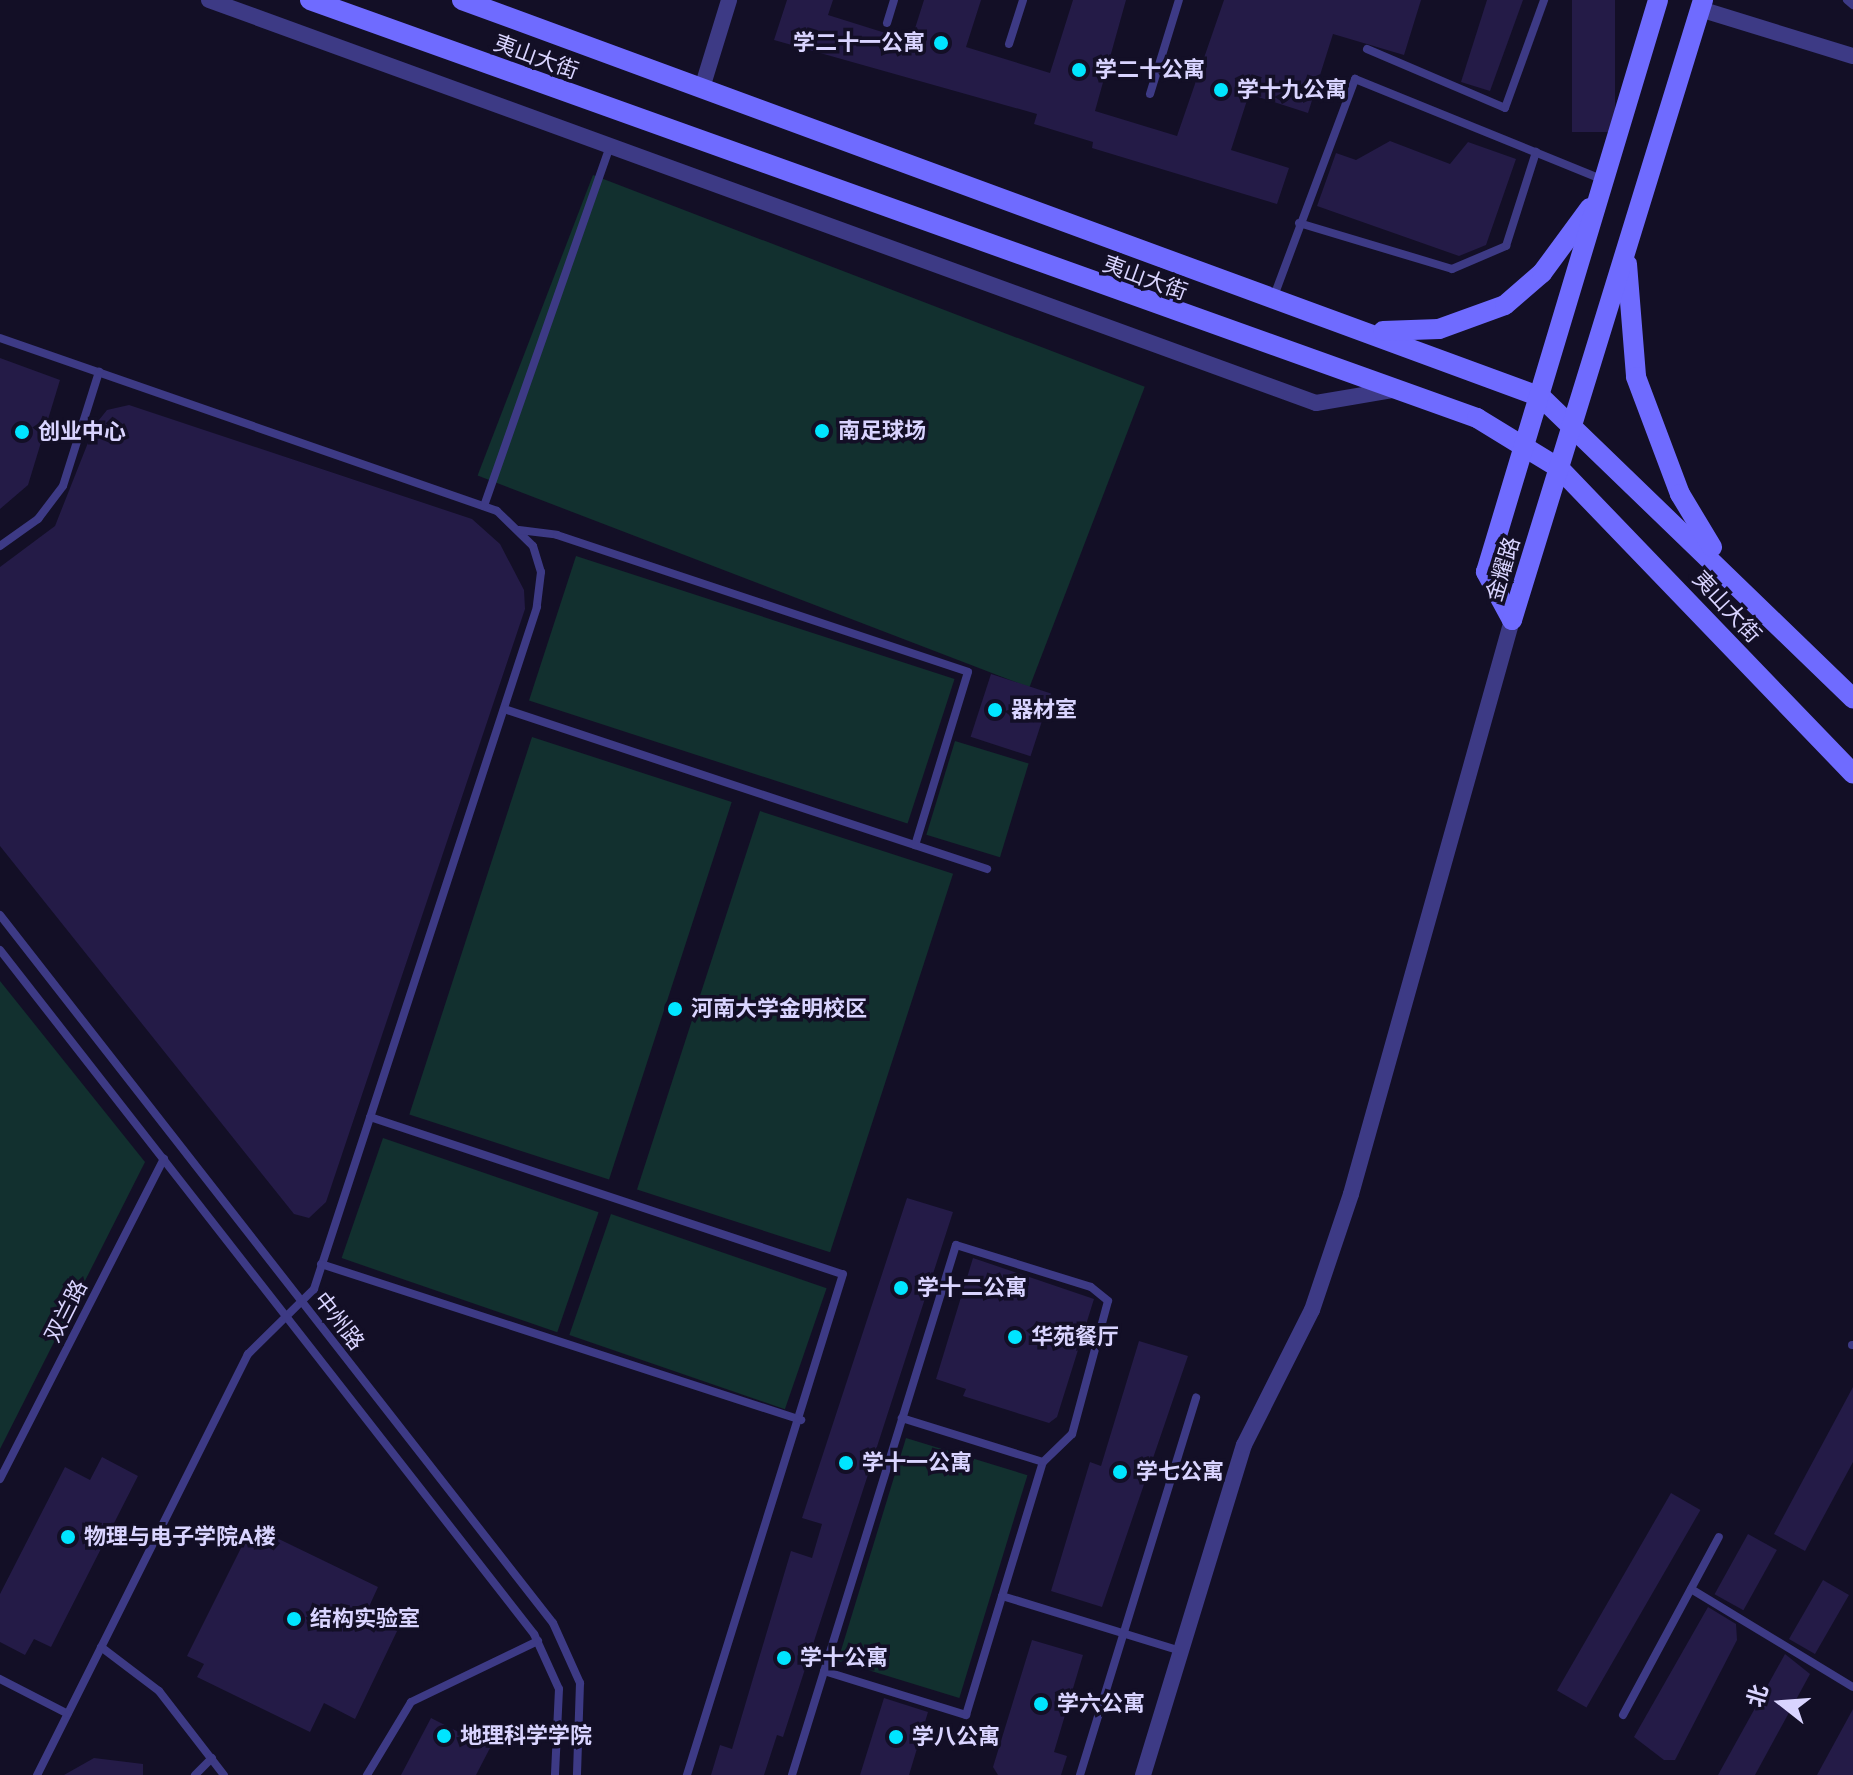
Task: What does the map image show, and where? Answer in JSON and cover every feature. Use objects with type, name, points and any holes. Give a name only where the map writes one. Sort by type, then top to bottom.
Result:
[{"type":"main road","name":"夷山大街","points":[[310,0],[1392,390],[1527,445],[1559,468],[1853,774]]},
{"type":"main road","name":"夷山大街","points":[[462,0],[1372,331],[1541,397],[1573,423],[1853,698]]},
{"type":"main road","name":"金耀路","points":[[1512,620],[1486,572],[1527,445],[1658,0]]},
{"type":"main road","name":"金耀路","points":[[1512,620],[1629,233],[1702,5]]},
{"type":"main road","points":[[1372,331],[1439,329],[1505,305],[1542,273],[1602,185]]},
{"type":"main road","points":[[1629,233],[1626,284],[1636,377],[1680,494],[1728,575]]},
{"type":"street","points":[[209,0],[1316,403],[1392,390]]},
{"type":"street","points":[[702,88],[729,0]]},
{"type":"street","points":[[1702,5],[1853,56]]},
{"type":"street","points":[[1143,1775],[1244,1445],[1312,1310],[1351,1194],[1512,620]]},
{"type":"lane","points":[[887,23],[894,0]]},
{"type":"lane","points":[[1009,44],[1023,0]]},
{"type":"lane","points":[[1150,94],[1179,0]]},
{"type":"lane","points":[[1367,49],[1505,108],[1544,0]]},
{"type":"lane","points":[[1847,0],[1853,5]]},
{"type":"lane","points":[[1274,296],[1355,79],[1536,152],[1602,185]]},
{"type":"lane","points":[[484,506],[610,146]]},
{"type":"lane","points":[[1299,223],[1452,269],[1506,246],[1536,152]]},
{"type":"lane","points":[[0,338],[484,506],[519,530],[533,546],[540,584],[504,709],[321,1264],[303,1304],[285,1315],[248,1354],[37,1775]]},
{"type":"lane","points":[[0,546],[38,519],[63,486],[99,372]]},
{"type":"lane","points":[[519,530],[557,535],[968,672],[915,845]]},
{"type":"lane","points":[[504,709],[987,869]]},
{"type":"lane","name":"中州路","points":[[0,915],[553,1623],[580,1683],[577,1775]]},
{"type":"lane","name":"中州路","points":[[0,950],[538,1641],[559,1689],[555,1775]]},
{"type":"lane","points":[[370,1117],[838,1267],[845,1282],[687,1775]]},
{"type":"lane","name":"双兰路","points":[[0,1479],[164,1159]]},
{"type":"lane","points":[[792,1775],[824,1671],[902,1418],[956,1245],[1091,1287],[1111,1311],[1072,1434],[1043,1462],[966,1715],[824,1671]]},
{"type":"lane","points":[[321,1264],[801,1420]]},
{"type":"lane","points":[[1080,1775],[1196,1397]]},
{"type":"lane","points":[[902,1418],[1043,1462]]},
{"type":"lane","points":[[1623,1715],[1719,1537]]},
{"type":"lane","points":[[1691,1589],[1853,1687]]},
{"type":"lane","points":[[1002,1596],[1181,1651]]},
{"type":"lane","points":[[367,1775],[411,1702],[538,1641]]},
{"type":"lane","points":[[101,1647],[142,1673],[224,1775]]},
{"type":"lane","points":[[0,1679],[68,1714]]},
{"type":"lane","points":[[195,1775],[212,1758]]},
{"type":"green space","points":[[593,175],[1145,387],[1029,687],[478,476]]},
{"type":"green space","points":[[576,556],[955,679],[908,824],[529,701]]},
{"type":"green space","points":[[532,737],[732,802],[609,1179],[409,1115]]},
{"type":"green space","points":[[955,741],[1029,764],[1000,857],[926,835]]},
{"type":"green space","points":[[760,811],[953,874],[830,1252],[637,1190]]},
{"type":"green space","points":[[0,981],[145,1162],[0,1449]]},
{"type":"green space","points":[[383,1138],[599,1212],[557,1332],[342,1258]]},
{"type":"green space","points":[[611,1214],[827,1288],[785,1409],[569,1335]]},
{"type":"green space","points":[[906,1438],[1027,1475],[959,1698],[838,1661]]},
{"type":"building","points":[[787,0],[833,0],[828,15],[911,41],[924,0],[981,0],[966,47],[1050,73],[1073,0],[1126,0],[1095,111],[1177,136],[1224,0],[1421,0],[1404,55],[1333,34],[1308,113],[1249,94],[1231,150],[1289,168],[1277,204],[1092,148],[1093,142],[1034,124],[1037,114],[774,40]]},
{"type":"building","points":[[1487,0],[1523,0],[1490,91],[1461,82]]},
{"type":"building","points":[[1572,0],[1615,0],[1615,132],[1572,132]]},
{"type":"building","points":[[1390,141],[1450,164],[1468,142],[1516,159],[1486,245],[1459,256],[1317,206],[1336,153],[1356,160]]},
{"type":"building","name":"创业中心","points":[[0,358],[60,380],[28,485],[0,509]]},
{"type":"building","points":[[129,405],[472,519],[500,544],[524,590],[525,609],[326,1202],[309,1218],[294,1214],[0,846],[0,567],[55,526],[95,425],[107,410]]},
{"type":"building","points":[[991,674],[1051,693],[1031,756],[971,737]]},
{"type":"building","points":[[907,1198],[953,1212],[783,1737],[777,1735],[764,1775],[711,1775],[720,1745],[732,1749],[791,1551],[812,1558],[822,1524],[802,1518]]},
{"type":"building","name":"华苑餐厅","points":[[973,1258],[1094,1299],[1057,1417],[1049,1423],[963,1396],[966,1389],[936,1379]]},
{"type":"building","name":"学七公寓","points":[[1139,1341],[1188,1356],[1102,1607],[1051,1591],[1090,1462],[1101,1466]]},
{"type":"building","points":[[1853,1387],[1853,1462],[1805,1551],[1774,1534]]},
{"type":"building","name":"物理与电子学院A楼","points":[[102,1457],[138,1476],[51,1647],[34,1639],[25,1655],[0,1642],[0,1594],[65,1467],[90,1480]]},
{"type":"building","points":[[1671,1493],[1700,1510],[1586,1707],[1557,1690]]},
{"type":"building","name":"结构实验室","points":[[252,1526],[378,1587],[367,1611],[399,1627],[355,1719],[324,1703],[310,1732],[197,1677],[204,1664],[187,1656]]},
{"type":"building","points":[[1748,1534],[1777,1550],[1743,1610],[1715,1594]]},
{"type":"building","points":[[1823,1580],[1849,1595],[1815,1654],[1789,1639]]},
{"type":"building","points":[[1708,1607],[1736,1624],[1737,1640],[1675,1760],[1664,1760],[1634,1737]]},
{"type":"building","name":"学六公寓","points":[[1032,1640],[1083,1655],[1054,1752],[1067,1756],[1061,1775],[998,1775],[993,1767]]},
{"type":"building","points":[[1785,1654],[1810,1674],[1755,1775],[1718,1775]]},
{"type":"building","name":"学八公寓","points":[[884,1698],[928,1712],[909,1775],[860,1775]]},
{"type":"building","points":[[1853,1709],[1853,1775],[1817,1775]]},
{"type":"building","name":"地理科学学院","points":[[431,1718],[490,1748],[476,1775],[401,1775]]},
{"type":"building","points":[[94,1758],[143,1764],[143,1775],[64,1775]]},
{"type":"place","name":"学二十一公寓","points":[[941,43]]},
{"type":"place","name":"学二十公寓","points":[[1079,70]]},
{"type":"place","name":"学十九公寓","points":[[1221,90]]},
{"type":"place","name":"南足球场","points":[[822,431]]},
{"type":"place","name":"创业中心","points":[[22,432]]},
{"type":"place","name":"器材室","points":[[995,710]]},
{"type":"place","name":"河南大学金明校区","points":[[675,1009]]},
{"type":"place","name":"学十二公寓","points":[[901,1288]]},
{"type":"place","name":"华苑餐厅","points":[[1015,1337]]},
{"type":"place","name":"学十一公寓","points":[[846,1463]]},
{"type":"place","name":"学七公寓","points":[[1120,1472]]},
{"type":"place","name":"物理与电子学院A楼","points":[[68,1537]]},
{"type":"place","name":"结构实验室","points":[[294,1619]]},
{"type":"place","name":"学十公寓","points":[[784,1658]]},
{"type":"place","name":"学六公寓","points":[[1041,1704]]},
{"type":"place","name":"地理科学学院","points":[[444,1736]]},
{"type":"place","name":"学八公寓","points":[[896,1737]]}]
